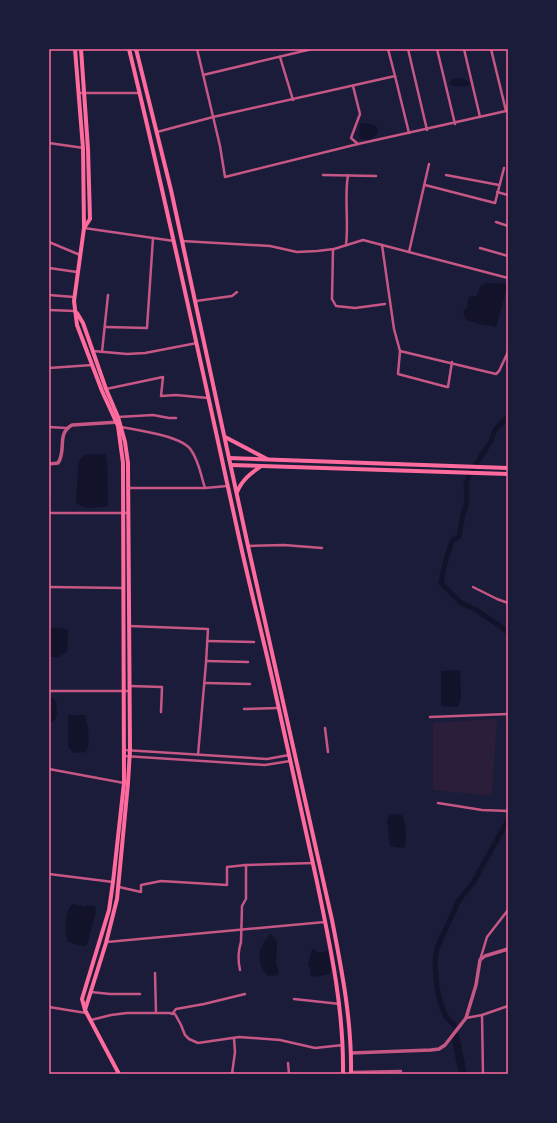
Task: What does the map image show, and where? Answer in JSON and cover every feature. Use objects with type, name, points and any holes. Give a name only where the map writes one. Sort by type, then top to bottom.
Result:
[{"type":"main road","points":[[75,49],[83,148],[84,228],[74,297],[77,325],[102,390],[119,424],[127,455],[128,488],[125,513],[122,588],[124,783],[109,910],[83,995],[83,1002],[90,1021],[119,1074]]},
{"type":"main road","points":[[81,49],[88,149],[90,218],[84,228]]},
{"type":"main road","points":[[129,49],[198,343],[228,486],[325,922],[340,1004],[344,1045],[344,1074]]},
{"type":"main road","points":[[136,49],[157,132],[196,301],[248,546],[332,920],[343,979],[351,1053],[351,1073]]},
{"type":"main road","points":[[76,311],[83,323],[106,389],[118,417],[122,455],[128,588],[130,750],[118,887],[115,911],[90,992],[86,1011]]},
{"type":"main road","points":[[225,437],[268,460]]},
{"type":"main road","points":[[230,458],[508,468]]},
{"type":"main road","points":[[231,465],[508,474]]},
{"type":"main road","points":[[237,493],[240,485],[249,475],[261,466]]},
{"type":"main road","points":[[297,793],[303,792]]},
{"type":"street","points":[[197,49],[220,146],[225,177],[358,144],[455,124],[507,111],[491,49]]},
{"type":"street","points":[[289,49],[290,54]]},
{"type":"street","points":[[203,76],[312,49]]},
{"type":"street","points":[[388,49],[409,133]]},
{"type":"street","points":[[408,49],[427,130]]},
{"type":"street","points":[[437,49],[455,124]]},
{"type":"street","points":[[464,49],[480,117]]},
{"type":"street","points":[[280,57],[292,100]]},
{"type":"street","points":[[157,132],[213,117],[395,76]]},
{"type":"street","points":[[353,86],[360,114],[351,138],[358,144]]},
{"type":"street","points":[[79,93],[140,93]]},
{"type":"street","points":[[49,143],[88,149]]},
{"type":"street","points":[[409,252],[429,164]]},
{"type":"street","points":[[425,185],[495,203],[504,168]]},
{"type":"street","points":[[323,175],[376,176]]},
{"type":"street","points":[[346,245],[348,234],[346,186],[348,175]]},
{"type":"street","points":[[446,175],[499,185]]},
{"type":"street","points":[[497,192],[508,195]]},
{"type":"street","points":[[496,222],[508,226]]},
{"type":"street","points":[[84,228],[175,241]]},
{"type":"street","points":[[106,326],[147,328],[153,238]]},
{"type":"street","points":[[182,241],[270,246],[297,252],[333,249],[363,240],[508,278]]},
{"type":"street","points":[[49,242],[80,255]]},
{"type":"street","points":[[382,245],[394,329],[400,351],[398,374],[444,387],[448,386],[452,362]]},
{"type":"street","points":[[480,248],[508,256]]},
{"type":"street","points":[[333,249],[332,299],[336,306],[355,308],[385,304]]},
{"type":"street","points":[[49,268],[77,272]]},
{"type":"street","points":[[196,301],[232,296],[237,292]]},
{"type":"street","points":[[49,295],[74,297]]},
{"type":"street","points":[[102,352],[106,326],[108,295]]},
{"type":"street","points":[[49,310],[76,311]]},
{"type":"street","points":[[93,351],[127,354],[145,353],[198,343]]},
{"type":"street","points":[[400,351],[452,362],[496,374],[500,371],[508,352]]},
{"type":"street","points":[[49,368],[92,365]]},
{"type":"street","points":[[106,389],[163,377],[162,396],[176,395],[210,398]]},
{"type":"street","points":[[118,417],[153,415],[176,418]]},
{"type":"street","points":[[49,427],[66,428],[72,425],[119,424],[178,440],[191,449],[200,468],[205,488]]},
{"type":"street","points":[[49,464],[58,463],[61,458],[63,435],[66,428]]},
{"type":"street","points":[[49,495],[50,479]]},
{"type":"street","points":[[128,488],[205,488],[228,486]]},
{"type":"street","points":[[49,513],[125,513]]},
{"type":"street","points":[[248,546],[284,545],[322,548]]},
{"type":"street","points":[[473,587],[508,603]]},
{"type":"street","points":[[49,588],[128,588]]},
{"type":"street","points":[[128,626],[208,629],[205,683],[198,755]]},
{"type":"street","points":[[207,641],[254,642]]},
{"type":"street","points":[[206,661],[248,662]]},
{"type":"street","points":[[205,683],[250,684]]},
{"type":"street","points":[[129,686],[162,687],[161,712]]},
{"type":"street","points":[[49,691],[129,691]]},
{"type":"street","points":[[244,709],[278,708]]},
{"type":"street","points":[[430,717],[508,714]]},
{"type":"street","points":[[325,728],[328,752]]},
{"type":"street","points":[[124,750],[267,759],[289,755]]},
{"type":"street","points":[[124,756],[264,765],[290,761]]},
{"type":"street","points":[[49,769],[124,783]]},
{"type":"street","points":[[438,803],[482,810],[508,810]]},
{"type":"street","points":[[118,887],[141,892],[141,885],[161,881],[227,885],[227,867],[312,863]]},
{"type":"street","points":[[240,970],[238,963],[242,906],[246,899],[246,865]]},
{"type":"street","points":[[49,874],[113,882]]},
{"type":"street","points":[[351,1053],[439,1049],[450,1040],[466,1018],[487,937],[508,910]]},
{"type":"street","points":[[106,942],[325,922]]},
{"type":"street","points":[[480,960],[485,956],[508,949]]},
{"type":"street","points":[[155,973],[156,1013]]},
{"type":"street","points":[[90,992],[140,994]]},
{"type":"street","points":[[172,1014],[176,1009],[245,994]]},
{"type":"street","points":[[294,1000],[340,1004]]},
{"type":"street","points":[[466,1018],[482,1015],[508,1006]]},
{"type":"street","points":[[49,1007],[86,1011]]},
{"type":"street","points":[[90,1021],[117,1014],[175,1014],[185,1035],[189,1039],[198,1043],[234,1038],[267,1038],[315,1048],[344,1045]]},
{"type":"street","points":[[482,1015],[483,1074]]},
{"type":"street","points":[[232,1074],[235,1052],[234,1038]]},
{"type":"street","points":[[288,1063],[289,1074]]},
{"type":"street","points":[[351,1073],[401,1071]]},
{"type":"shaded area","points":[[461,78],[469,82],[469,85],[464,87],[450,85],[449,83],[453,79]]},
{"type":"shaded area","points":[[364,123],[377,128],[378,131],[373,138],[364,140],[359,137],[360,124]]},
{"type":"shaded area","points":[[486,283],[508,284],[496,327],[479,324],[465,319],[463,311],[467,308],[469,297],[476,296],[481,286]]},
{"type":"shaded area","points":[[105,454],[107,460],[108,506],[91,508],[83,507],[76,502],[79,461],[84,455]]},
{"type":"shaded area","points":[[49,628],[68,630],[67,652],[58,657],[49,657]]},
{"type":"shaded area","points":[[460,670],[461,698],[458,707],[441,706],[441,671]]},
{"type":"shaded area","points":[[53,698],[56,701],[57,713],[55,720],[50,723],[49,726],[49,699]]},
{"type":"shaded area","points":[[85,715],[89,739],[86,752],[74,753],[68,747],[68,716]]},
{"type":"shaded area","points":[[497,719],[492,796],[433,790],[433,723]]},
{"type":"shaded area","points":[[390,815],[402,815],[405,823],[405,847],[402,848],[390,846],[387,820]]},
{"type":"shaded area","points":[[73,904],[85,907],[87,905],[95,906],[96,912],[87,945],[83,946],[68,942],[66,933],[66,917],[70,907]]},
{"type":"shaded area","points":[[271,934],[277,942],[276,964],[279,972],[276,975],[268,976],[261,966],[260,955],[263,944]]},
{"type":"shaded area","points":[[313,949],[315,949],[317,953],[328,951],[331,970],[329,974],[314,977],[310,975],[311,967],[308,966]]},
{"type":"waterway","points":[[508,416],[495,430],[491,441],[469,475],[466,484],[466,507],[463,513],[459,536],[452,541],[441,583],[460,602],[478,611],[508,632]]},
{"type":"waterway","points":[[49,468],[54,464]]},
{"type":"waterway","points":[[454,1025],[446,1017],[440,1002],[437,988],[435,962],[437,948],[459,900],[473,883],[508,820]]},
{"type":"waterway","points":[[455,1036],[463,1074]]}]
